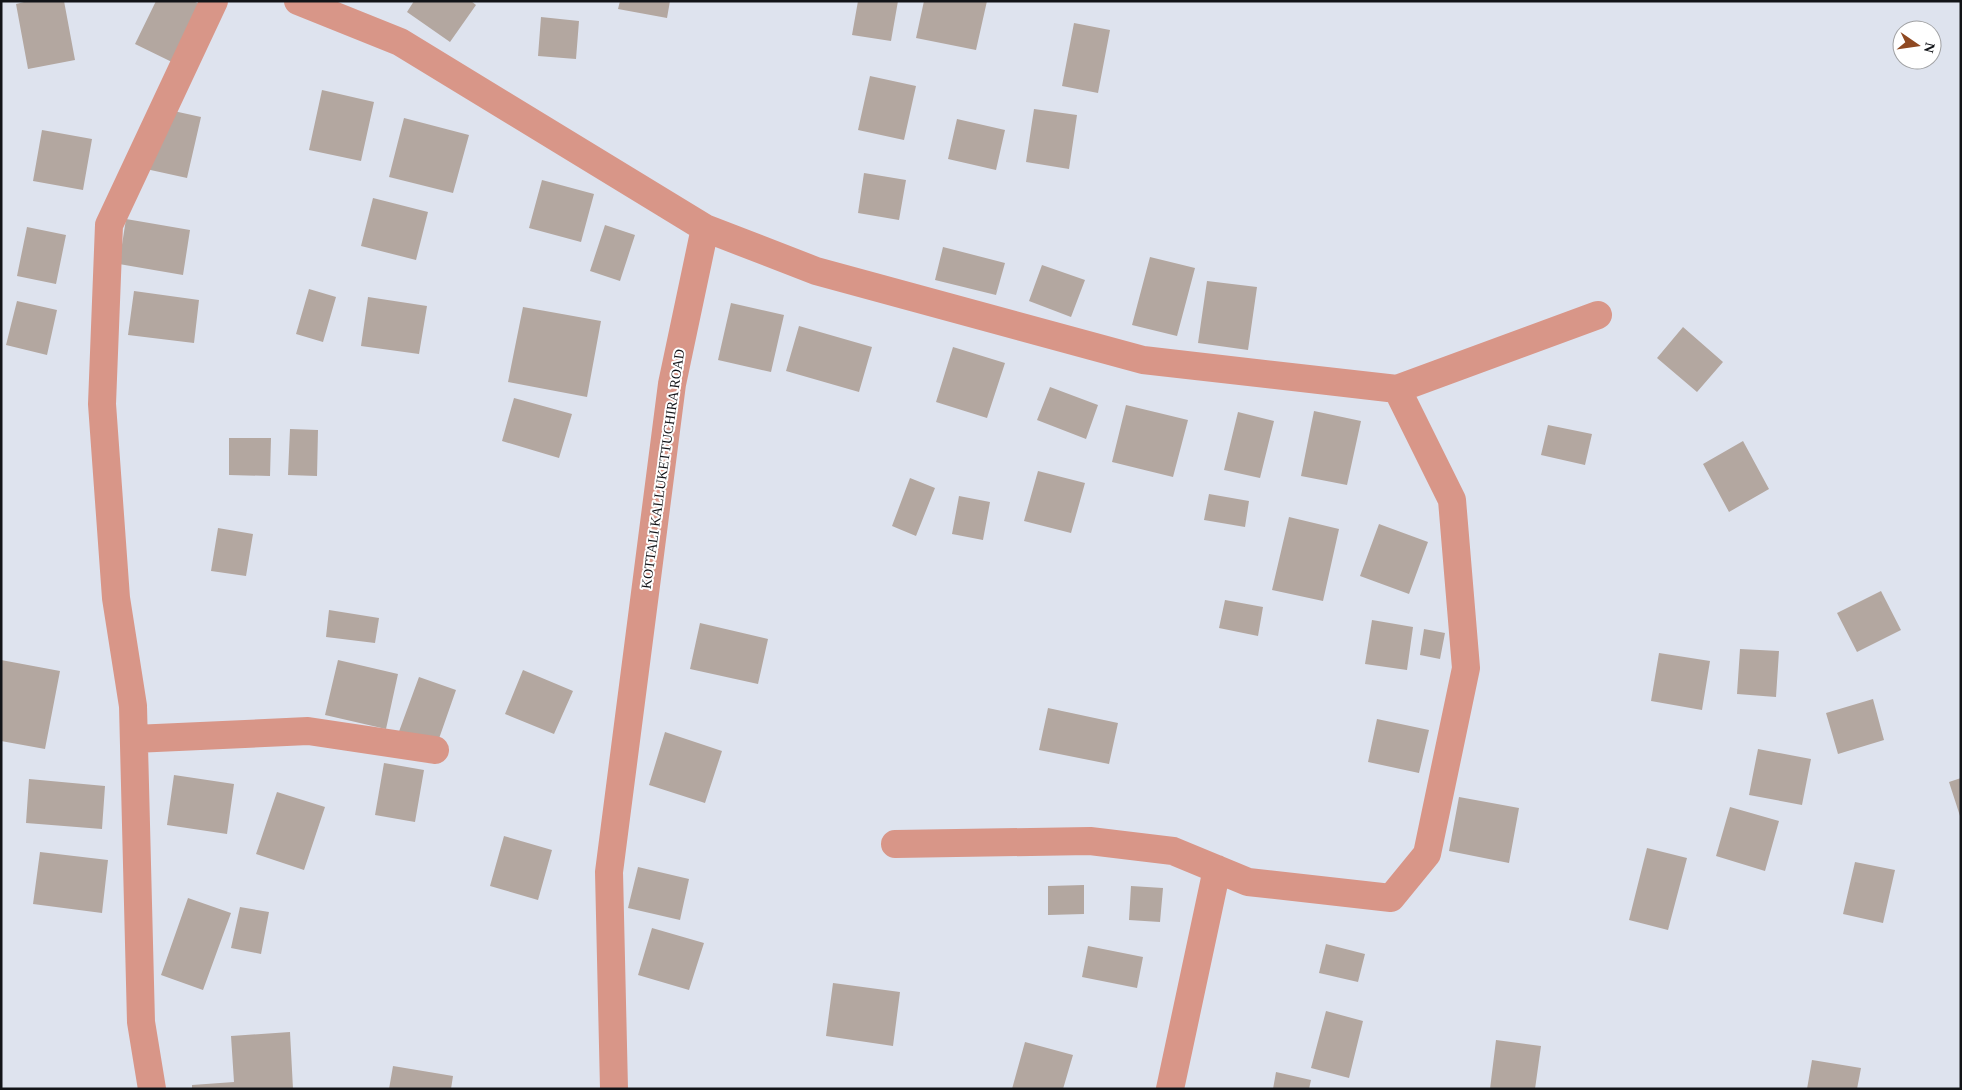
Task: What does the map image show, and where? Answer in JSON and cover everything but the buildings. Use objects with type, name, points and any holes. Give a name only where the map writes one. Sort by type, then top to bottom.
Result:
[{"type":"street","points":[[152,1089],[141,1022],[133,706],[116,598],[102,404],[109,225],[214,1]]},
{"type":"street","points":[[298,1],[400,42],[705,228],[816,270],[1143,360],[1397,389],[1598,315]]},
{"type":"street","name":"KOTTALI KALLUKETTUCHIRA ROAD","points":[[614,1089],[610,872],[672,384],[705,228]]},
{"type":"street","points":[[895,844],[1090,841],[1173,851],[1248,882],[1391,898],[1427,854],[1466,668],[1452,500],[1397,389]]},
{"type":"street","points":[[134,739],[308,731],[435,750]]},
{"type":"street","points":[[1170,1089],[1217,869]]}]
